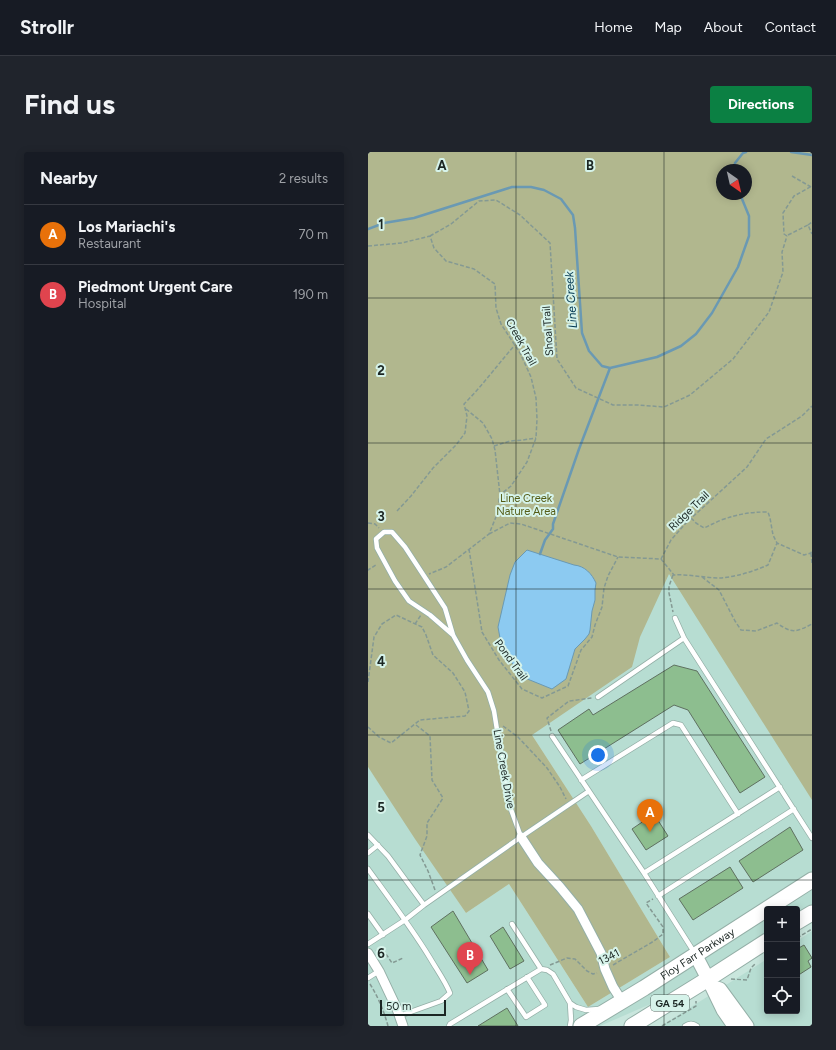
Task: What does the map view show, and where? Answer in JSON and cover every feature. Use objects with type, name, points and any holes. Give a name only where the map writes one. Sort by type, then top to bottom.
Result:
[{"type":"main road","name":"Floy Farr Parkway","points":[[581,1026],[811,878]]},
{"type":"main road","name":"GA 54","points":[[632,1026],[764,942]]},
{"type":"street","name":"Line Creek Drive","points":[[520,837],[538,863],[578,909],[601,953],[605,969],[620,998],[617,1004]]},
{"type":"street","points":[[369,954],[379,971],[402,1026]]},
{"type":"street","points":[[695,954],[723,1010],[734,1026]]},
{"type":"street","points":[[708,979],[720,989],[747,1026]]},
{"type":"lane","name":"Line Creek Drive","points":[[453,635],[430,614],[409,601],[395,581],[377,548],[376,539],[384,532],[392,532],[398,538],[424,575],[445,608],[453,635],[488,692],[494,711],[509,804],[520,837]]},
{"type":"lane","points":[[675,618],[684,638],[812,838]]},
{"type":"lane","points":[[598,697],[684,638]]},
{"type":"lane","points":[[581,780],[674,723],[682,725],[738,814]]},
{"type":"lane","points":[[552,736],[644,873],[695,954]]},
{"type":"lane","points":[[644,873],[780,787]]},
{"type":"lane","points":[[368,944],[405,920],[437,895],[520,837],[589,791]]},
{"type":"lane","points":[[658,896],[794,809]]},
{"type":"lane","points":[[368,835],[388,856],[424,905]]},
{"type":"lane","points":[[368,853],[378,845]]},
{"type":"lane","points":[[368,869],[405,920],[447,985],[450,993],[442,1001],[399,1016]]},
{"type":"lane","points":[[368,914],[383,935]]},
{"type":"lane","points":[[512,924],[541,969]]},
{"type":"lane","points":[[449,1026],[541,969],[547,970],[553,974],[570,1003],[576,1008],[586,1010],[617,1004]]},
{"type":"lane","points":[[368,980],[379,971]]},
{"type":"lane","points":[[507,989],[526,1017],[545,1005],[527,977]]},
{"type":"lane","points":[[570,1003],[570,1026]]},
{"type":"lane","points":[[685,1026],[688,1024],[694,1024],[697,1026]]},
{"type":"path","points":[[792,176],[812,187]]},
{"type":"path","points":[[812,187],[794,196],[783,213],[784,234],[787,236],[812,222]]},
{"type":"path","name":"Shoal Trail","points":[[430,236],[451,224],[479,200],[496,200],[520,215],[550,243],[557,359],[576,388],[613,405],[664,407],[690,394],[733,359],[769,312],[783,272],[782,252],[787,236]]},
{"type":"path","points":[[808,225],[812,234]]},
{"type":"path","points":[[368,246],[402,243],[430,236]]},
{"type":"path","name":"Creek Trail","points":[[430,236],[434,248],[446,261],[474,269],[495,284],[496,308],[501,324],[520,353],[533,384],[536,398],[536,438],[527,462],[511,486],[500,495]]},
{"type":"path","points":[[396,511],[411,496],[433,468],[456,445],[465,433],[467,416],[464,404],[478,390],[515,345]]},
{"type":"path","name":"Ridge Trail","points":[[661,559],[671,540],[691,518],[747,467],[766,439],[802,416],[812,406]]},
{"type":"path","points":[[466,409],[483,423],[492,439],[494,446],[500,495],[498,512],[489,534]]},
{"type":"path","points":[[494,446],[510,441],[536,438]]},
{"type":"path","points":[[691,518],[704,528],[732,516],[745,513],[768,512],[773,535],[777,543],[804,555],[811,552]]},
{"type":"path","points":[[424,575],[446,567],[489,534],[510,522],[521,524],[618,557],[661,559],[674,575]]},
{"type":"path","points":[[368,523],[375,524],[384,532]]},
{"type":"path","points":[[674,575],[721,578],[752,572],[768,565],[777,543]]},
{"type":"path","name":"Pond Trail","points":[[469,549],[482,632],[499,660],[522,689],[542,698],[568,686],[581,650],[592,637],[602,607],[604,588],[608,576],[618,557]]},
{"type":"path","points":[[812,550],[812,563]]},
{"type":"path","points":[[368,569],[376,565]]},
{"type":"path","points":[[674,575],[669,586],[668,593],[675,618]]},
{"type":"path","points":[[702,577],[719,590],[741,630],[756,631],[778,623],[787,630],[794,632],[812,624]]},
{"type":"path","points":[[416,624],[424,610]]},
{"type":"path","points":[[368,682],[374,637],[382,624],[396,615],[422,627],[433,655],[453,673],[465,692],[469,711],[466,716],[420,720],[391,743],[379,737],[368,727]]},
{"type":"path","points":[[552,736],[547,718],[569,701],[598,697]]},
{"type":"path","points":[[496,722],[518,737],[547,768],[569,805]]},
{"type":"path","points":[[416,724],[430,736],[432,780],[443,798],[427,823],[427,836],[420,855],[437,895]]},
{"type":"path","name":"1341","points":[[541,969],[567,958],[575,959],[587,971],[594,974],[654,941],[663,934],[663,927],[646,903],[658,896]]},
{"type":"path","points":[[800,933],[808,920]]},
{"type":"path","points":[[369,954],[378,950],[384,951],[392,963],[402,958]]},
{"type":"path","points":[[731,979],[747,980],[751,968],[755,963]]},
{"type":"path","points":[[368,980],[382,1006],[388,1026]]},
{"type":"path","points":[[662,1026],[696,1006],[696,1001]]},
{"type":"shaded area","points":[[671,566],[812,799],[812,908],[800,916],[800,906],[764,906],[764,941],[708,979],[600,1026],[368,1026],[368,767],[466,913],[509,884],[588,1007],[670,957],[591,826],[532,735]]},
{"type":"shaded area","points":[[812,931],[812,1026],[661,1026],[764,961],[764,1014],[800,1014],[800,939]]},
{"type":"green space","name":"Line Creek Nature Area","points":[[368,152],[812,152],[812,800],[669,574],[640,637],[632,667],[532,735],[591,826],[670,957],[588,1007],[509,884],[466,913],[368,767]]},
{"type":"water","points":[[527,550],[582,567],[590,574],[596,583],[595,600],[589,634],[575,649],[566,679],[552,689],[520,676],[509,658],[500,638],[498,627],[510,575],[515,562]]},
{"type":"building","points":[[674,665],[697,671],[765,777],[740,793],[688,710],[674,705],[580,764],[558,730],[589,709],[593,715]]},
{"type":"building","points":[[654,814],[668,836],[646,850],[632,829]]},
{"type":"building","points":[[790,827],[803,850],[753,882],[739,861]]},
{"type":"building","points":[[730,867],[743,888],[693,920],[679,899]]},
{"type":"building","points":[[453,911],[488,970],[467,983],[431,927]]},
{"type":"building","points":[[503,927],[524,961],[510,969],[490,936]]},
{"type":"building","points":[[804,945],[812,958],[808,961],[811,967],[800,974],[800,947]]},
{"type":"building","points":[[507,1008],[518,1026],[478,1026]]},
{"type":"waterway","name":"Line Creek","points":[[735,164],[743,153],[746,152]]},
{"type":"waterway","name":"Line Creek","points":[[791,152],[812,155]]},
{"type":"waterway","name":"Line Creek","points":[[368,229],[384,223],[414,218],[512,187],[531,187],[544,190],[561,199],[573,215],[582,333],[589,351],[602,366],[610,368],[657,357],[681,346],[696,334],[712,313],[738,267],[749,236],[749,216],[742,200]]},
{"type":"waterway","points":[[540,554],[545,540],[553,529],[553,524],[579,449],[610,368]]},
{"type":"place","name":"Los Mariachi's","points":[[650,832]]},
{"type":"place","name":"Piedmont Urgent Care","points":[[470,975]]}]
